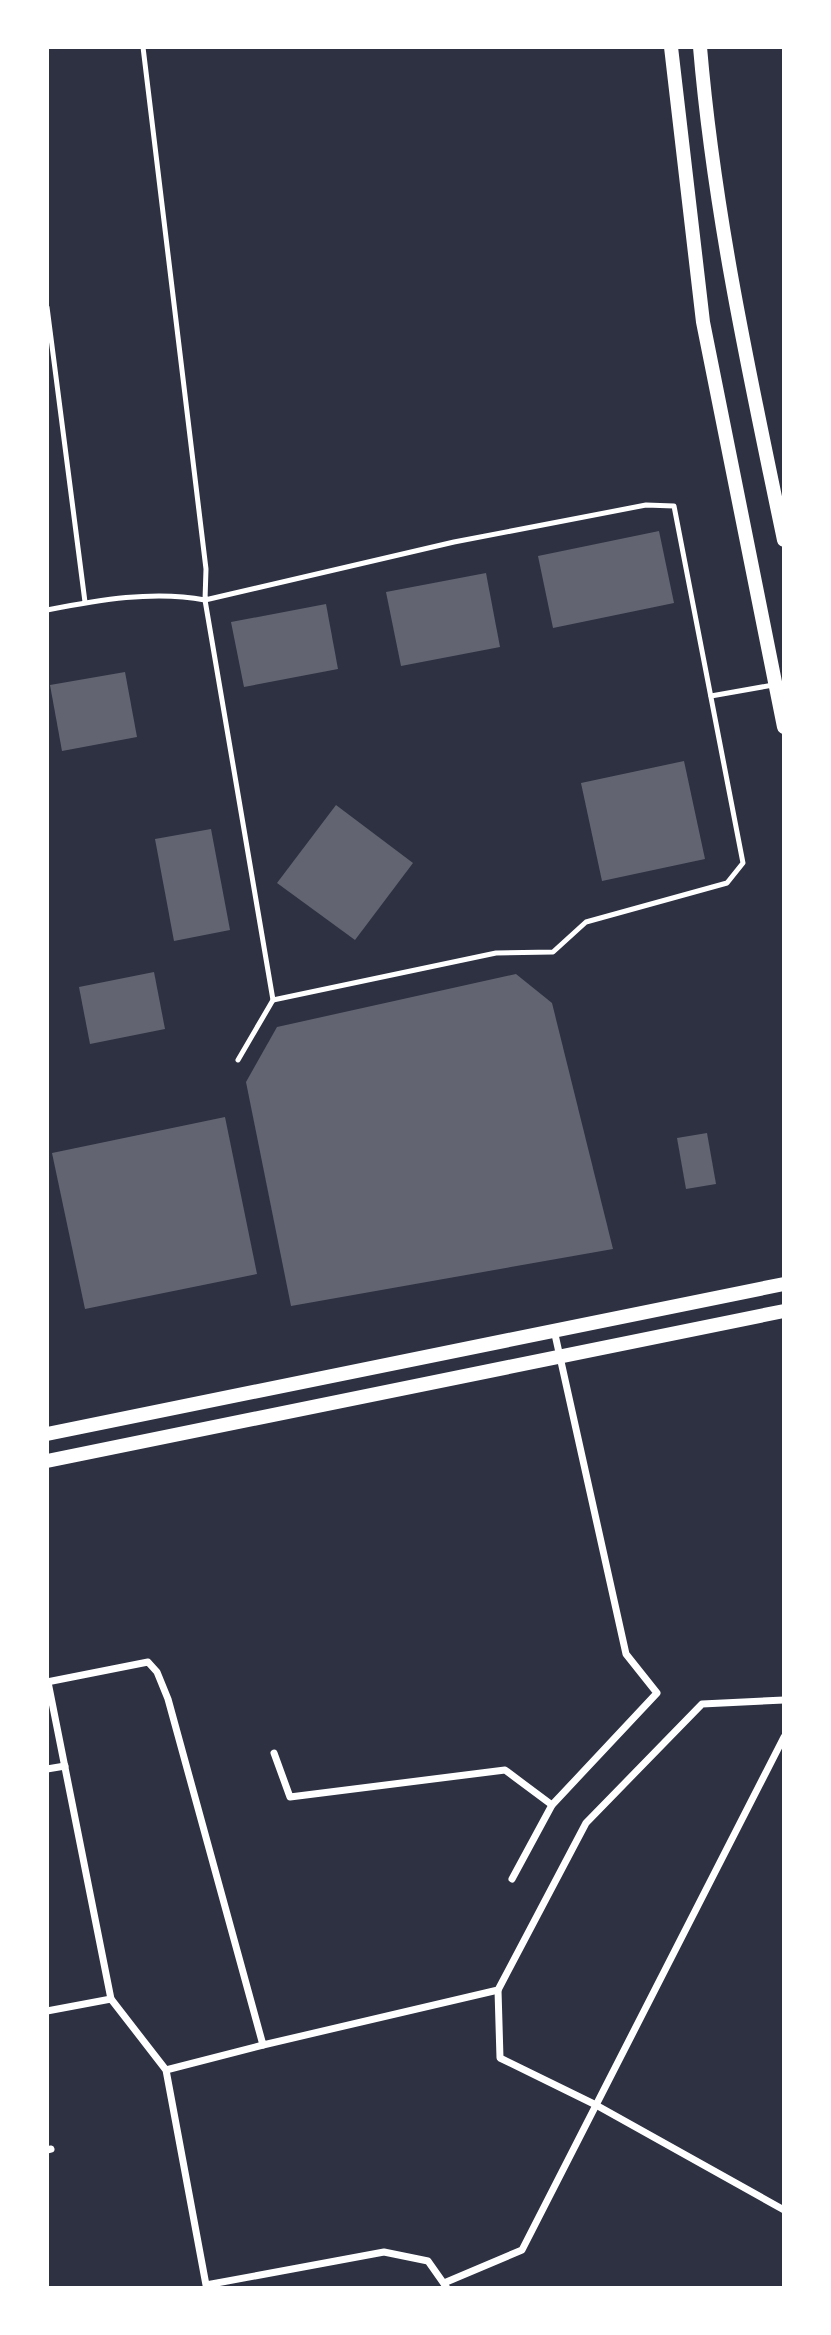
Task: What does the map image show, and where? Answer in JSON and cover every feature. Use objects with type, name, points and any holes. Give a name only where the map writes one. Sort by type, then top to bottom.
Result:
[{"type":"main road","points":[[671,47],[703,321],[784,727]]},
{"type":"main road","points":[[701,47],[704,90],[738,317],[784,540]]},
{"type":"main road","points":[[47,1434],[784,1284]]},
{"type":"main road","points":[[47,1461],[784,1311]]},
{"type":"street","points":[[512,1879],[552,1805],[657,1693],[626,1654],[554,1330]]},
{"type":"street","points":[[262,2045],[168,1699],[157,1671],[148,1662],[48,1682],[111,1999],[166,2070],[206,2285],[384,2252],[428,2261],[445,2285],[523,2250],[784,1737]]},
{"type":"street","points":[[784,1700],[702,1704],[586,1823],[498,1990],[500,2057],[596,2105],[784,2210]]},
{"type":"street","points":[[274,1753],[289,1797],[505,1770],[552,1805]]},
{"type":"street","points":[[47,1769],[65,1766]]},
{"type":"street","points":[[166,2070],[498,1990]]},
{"type":"street","points":[[47,2011],[111,1999]]},
{"type":"lane","points":[[143,47],[206,569],[205,600],[273,1000],[238,1060]]},
{"type":"lane","points":[[47,307],[85,602]]},
{"type":"lane","points":[[47,610],[85,602],[176,594],[205,600],[454,542],[646,505],[674,506],[743,863],[727,883],[586,922],[553,952],[496,953],[273,1000]]},
{"type":"lane","points":[[711,696],[774,684]]},
{"type":"building","points":[[659,531],[674,603],[553,628],[538,556]]},
{"type":"building","points":[[486,573],[500,647],[401,666],[386,592]]},
{"type":"building","points":[[326,604],[338,669],[244,687],[231,622]]},
{"type":"building","points":[[125,672],[137,737],[62,751],[50,685]]},
{"type":"building","points":[[684,761],[705,859],[602,881],[581,783]]},
{"type":"building","points":[[336,805],[413,863],[355,940],[277,883]]},
{"type":"building","points":[[211,829],[230,930],[174,941],[155,839]]},
{"type":"building","points":[[154,972],[165,1029],[90,1044],[79,987]]},
{"type":"building","points":[[516,974],[552,1003],[613,1249],[291,1306],[246,1082],[277,1027]]},
{"type":"building","points":[[225,1117],[257,1274],[85,1309],[52,1153]]},
{"type":"building","points":[[707,1133],[716,1184],[686,1189],[677,1138]]}]
